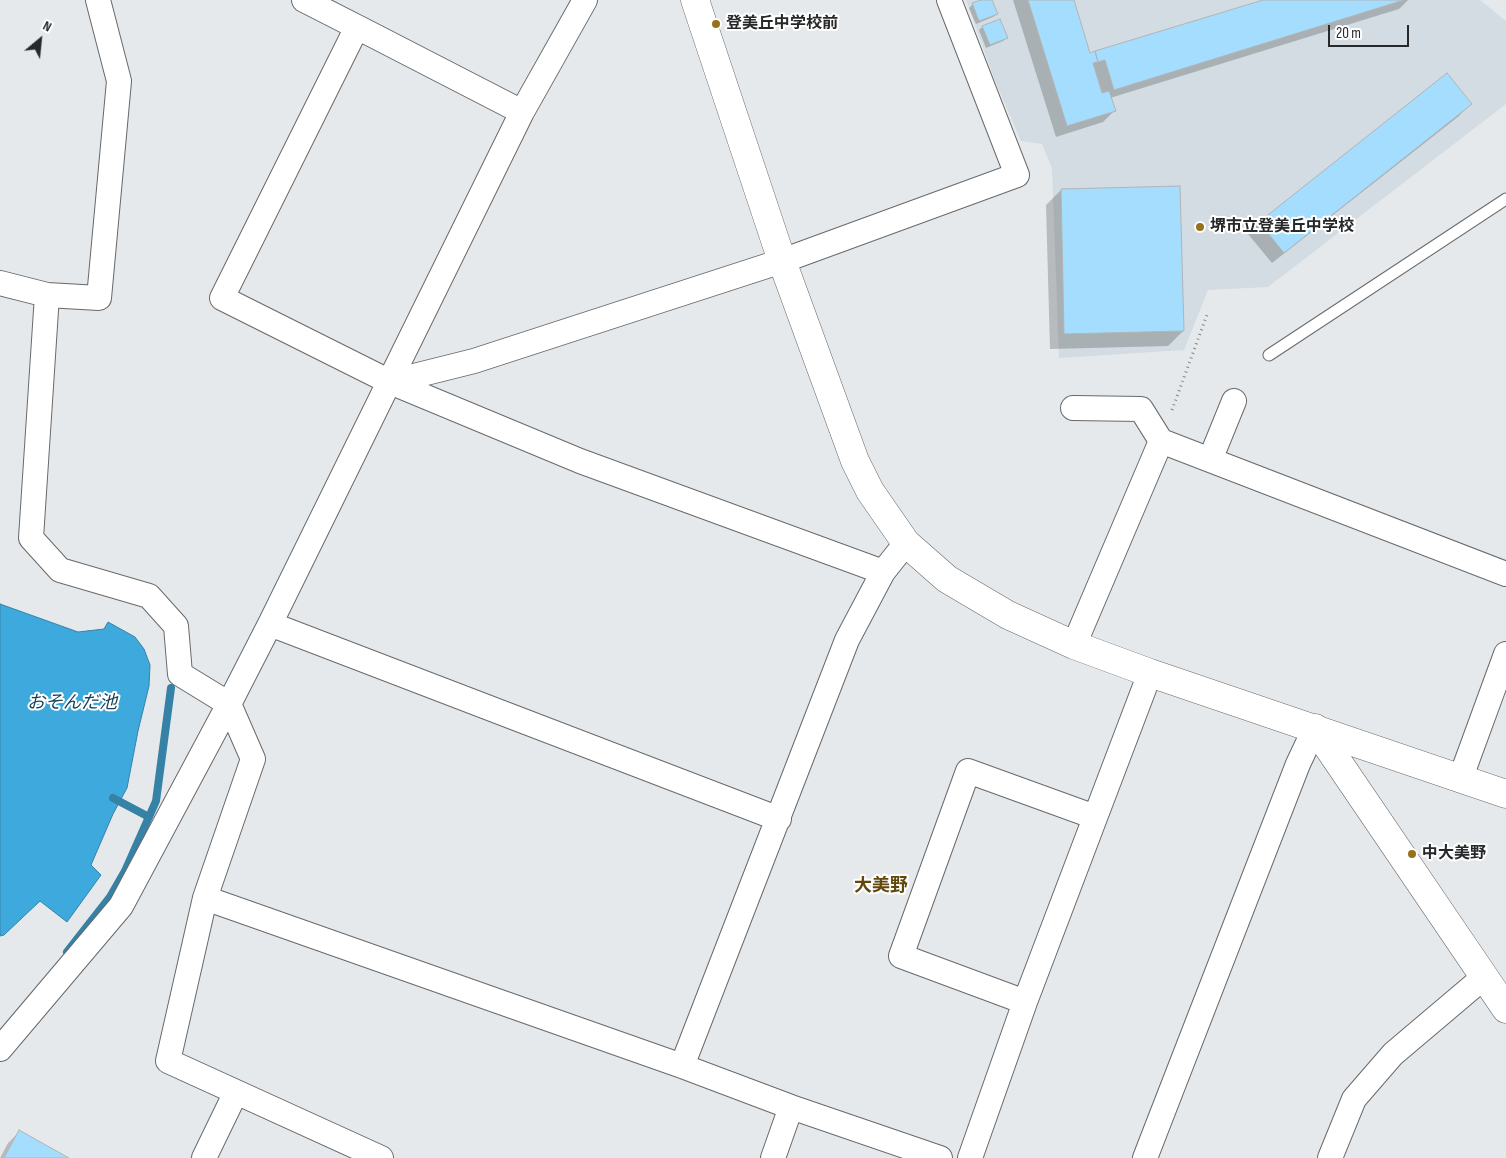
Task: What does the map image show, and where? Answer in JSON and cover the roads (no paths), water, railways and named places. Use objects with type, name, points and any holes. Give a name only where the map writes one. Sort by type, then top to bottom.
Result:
[{"type":"street","points":[[0,283],[47,294],[99,298],[119,81],[98,0]]},
{"type":"street","points":[[304,0],[522,112]]},
{"type":"street","points":[[5,1036],[121,906],[270,624],[522,112],[585,0]]},
{"type":"street","points":[[695,0],[782,261],[855,461],[870,491],[906,544],[948,579],[1008,615],[1074,645],[1150,674],[1461,777],[1506,794]]},
{"type":"street","points":[[390,382],[474,362],[782,261],[1018,175],[949,0]]},
{"type":"street","points":[[357,27],[222,298],[390,382],[580,461],[883,572]]},
{"type":"street","points":[[47,294],[31,538],[60,570],[149,596],[176,626],[180,674],[229,704],[253,759],[206,898],[168,1061],[381,1158]]},
{"type":"street","points":[[1210,460],[1234,401]]},
{"type":"street","points":[[1073,408],[1140,409],[1161,441],[1506,574]]},
{"type":"street","points":[[1074,645],[1161,441]]},
{"type":"street","points":[[682,1066],[847,640],[883,572],[906,544]]},
{"type":"street","points":[[270,624],[779,819]]},
{"type":"street","points":[[1461,777],[1506,654]]},
{"type":"street","points":[[970,1158],[1026,1002],[1150,674]]},
{"type":"street","points":[[1315,728],[1506,1009]]},
{"type":"street","points":[[1144,1158],[1298,764],[1315,728]]},
{"type":"street","points":[[1026,1002],[901,956],[968,771],[1095,817]]},
{"type":"street","points":[[206,898],[682,1066],[791,1108],[940,1158]]},
{"type":"street","points":[[1330,1158],[1354,1099],[1393,1054],[1484,977]]},
{"type":"street","points":[[204,1158],[236,1092]]},
{"type":"street","points":[[773,1158],[791,1108]]},
{"type":"lane","points":[[1269,355],[1506,199]]},
{"type":"water","name":"おそんだ池","points":[[0,604],[78,632],[104,629],[108,622],[135,637],[144,649],[150,665],[149,686],[127,788],[113,814],[91,865],[101,875],[67,922],[40,901],[4,935],[0,936]]},
{"type":"waterway","points":[[67,952],[110,897],[125,871],[156,801],[171,688]]},
{"type":"waterway","points":[[113,798],[149,817]]},
{"type":"place","name":"登美丘中学校前","points":[[716,24]]},
{"type":"place","name":"堺市立登美丘中学校","points":[[1200,227]]},
{"type":"place","name":"中大美野","points":[[1412,854]]},
{"type":"district","name":"大美野","points":[[881,886]]}]
